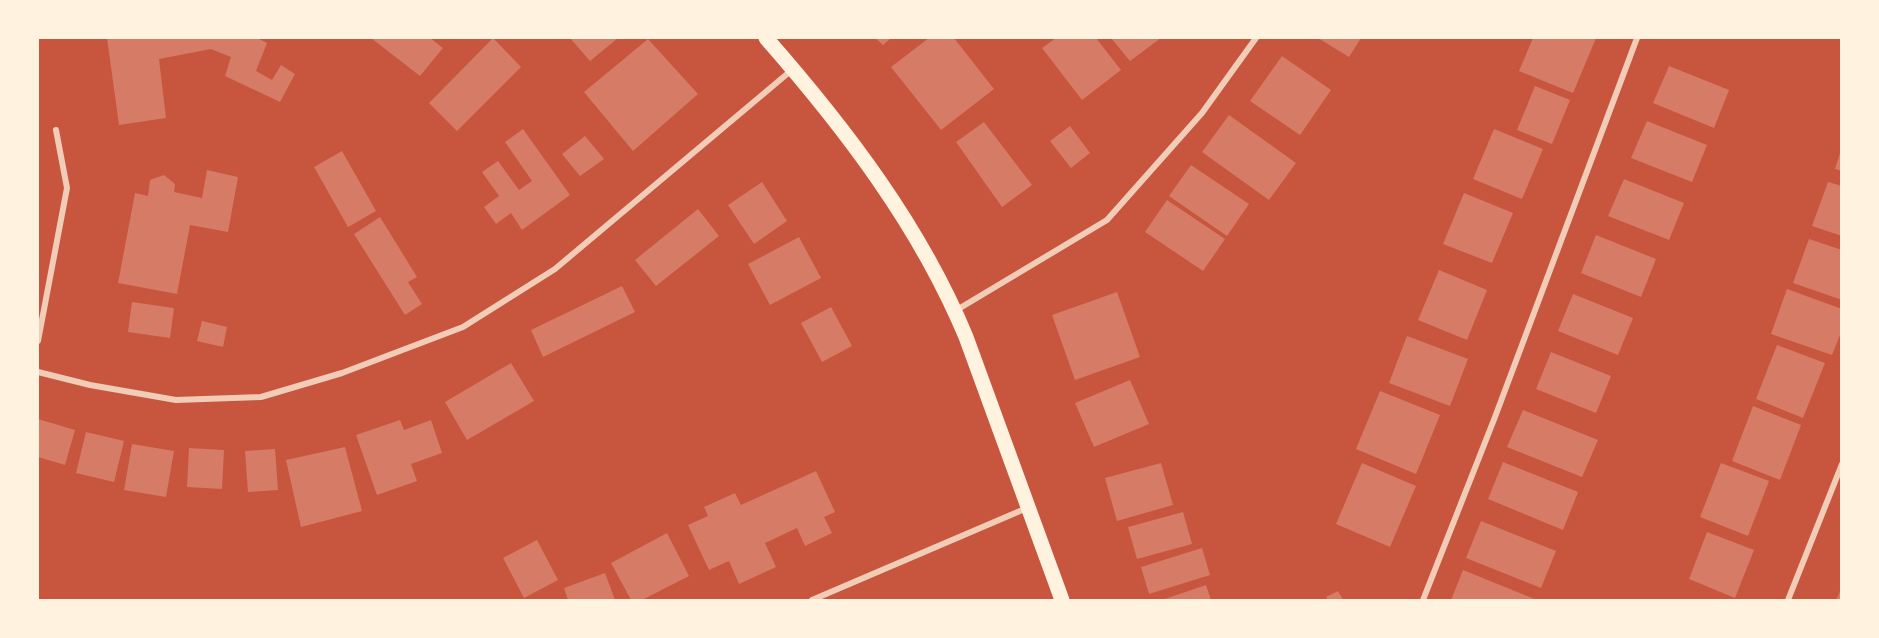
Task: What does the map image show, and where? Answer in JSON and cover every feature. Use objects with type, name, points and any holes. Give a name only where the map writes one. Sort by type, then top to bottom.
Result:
[{"type":"main road","points":[[766,38],[793,68],[879,179],[918,239],[955,311],[1062,600]]},
{"type":"street","points":[[955,311],[1107,219],[1202,113],[1256,38]]},
{"type":"street","points":[[1423,600],[1495,417],[1637,38]]},
{"type":"street","points":[[38,372],[90,385],[176,400],[261,396],[342,374],[463,327],[555,268],[793,68]]},
{"type":"street","points":[[38,341],[67,188],[56,130]]},
{"type":"street","points":[[1788,600],[1842,464]]},
{"type":"street","points":[[812,600],[1028,507]]},
{"type":"building","points":[[107,38],[257,38],[267,43],[256,71],[272,80],[281,65],[295,74],[280,102],[225,76],[231,57],[211,49],[159,59],[166,118],[119,125]]},
{"type":"building","points":[[371,38],[430,38],[443,48],[420,76]]},
{"type":"building","points":[[493,38],[521,67],[457,131],[429,103]]},
{"type":"building","points":[[570,38],[618,38],[590,61]]},
{"type":"building","points":[[875,38],[891,38],[883,45]]},
{"type":"building","points":[[929,38],[954,38],[994,89],[941,130],[891,67]]},
{"type":"building","points":[[1056,38],[1096,38],[1121,70],[1082,100],[1042,48]]},
{"type":"building","points":[[1111,38],[1161,38],[1130,61]]},
{"type":"building","points":[[1318,38],[1361,38],[1349,57]]},
{"type":"building","points":[[1533,38],[1596,38],[1573,93],[1519,71]]},
{"type":"building","points":[[648,39],[698,94],[633,151],[584,92]]},
{"type":"building","points":[[1282,56],[1331,90],[1300,135],[1250,101]]},
{"type":"building","points":[[1669,66],[1729,90],[1714,128],[1653,103]]},
{"type":"building","points":[[1535,86],[1570,100],[1552,144],[1517,130]]},
{"type":"building","points":[[1229,115],[1296,163],[1269,200],[1202,152]]},
{"type":"building","points":[[1647,121],[1707,145],[1692,182],[1631,158]]},
{"type":"building","points":[[984,122],[1032,185],[1002,207],[956,142]]},
{"type":"building","points":[[1070,126],[1090,153],[1071,168],[1050,141]]},
{"type":"building","points":[[523,129],[570,195],[522,230],[511,213],[496,224],[484,207],[499,196],[482,172],[498,161],[519,190],[532,181],[505,142]]},
{"type":"building","points":[[1494,129],[1543,149],[1522,199],[1473,179]]},
{"type":"building","points":[[585,136],[604,159],[580,176],[562,154]]},
{"type":"building","points":[[1842,150],[1842,171],[1835,169]]},
{"type":"building","points":[[342,151],[376,211],[348,227],[314,167]]},
{"type":"building","points":[[1191,165],[1249,204],[1227,236],[1169,196]]},
{"type":"building","points":[[207,170],[238,177],[228,232],[190,225],[177,294],[118,283],[135,193],[148,196],[150,180],[164,175],[175,184],[174,192],[202,198]]},
{"type":"building","points":[[1624,179],[1684,203],[1669,240],[1608,216]]},
{"type":"building","points":[[762,182],[787,221],[754,244],[728,205]]},
{"type":"building","points":[[1828,182],[1842,186],[1842,236],[1812,226]]},
{"type":"building","points":[[1464,193],[1513,213],[1492,263],[1443,244]]},
{"type":"building","points":[[1167,200],[1225,239],[1203,271],[1145,232]]},
{"type":"building","points":[[698,209],[719,236],[656,286],[635,260]]},
{"type":"building","points":[[380,217],[417,277],[408,282],[422,304],[405,315],[354,234]]},
{"type":"building","points":[[1596,235],[1656,259],[1641,297],[1581,273]]},
{"type":"building","points":[[799,237],[821,278],[770,305],[748,264]]},
{"type":"building","points":[[1809,239],[1842,250],[1842,300],[1793,283]]},
{"type":"building","points":[[1439,270],[1487,290],[1467,340],[1418,320]]},
{"type":"building","points":[[622,286],[635,312],[543,357],[531,330]]},
{"type":"building","points":[[1787,289],[1842,309],[1842,330],[1832,355],[1771,334]]},
{"type":"building","points":[[1117,292],[1140,357],[1075,380],[1052,315]]},
{"type":"building","points":[[1573,294],[1633,318],[1618,355],[1558,331]]},
{"type":"building","points":[[132,302],[174,308],[170,338],[128,332]]},
{"type":"building","points":[[831,307],[852,346],[822,362],[801,323]]},
{"type":"building","points":[[202,321],[227,327],[223,347],[197,341]]},
{"type":"building","points":[[1407,336],[1468,359],[1450,406],[1389,383]]},
{"type":"building","points":[[1777,345],[1825,363],[1803,418],[1756,399]]},
{"type":"building","points":[[1551,352],[1611,376],[1596,413],[1536,389]]},
{"type":"building","points":[[511,363],[534,401],[467,440],[445,402]]},
{"type":"building","points":[[1130,380],[1149,424],[1094,447],[1075,403]]},
{"type":"building","points":[[1380,391],[1440,415],[1416,474],[1356,449]]},
{"type":"building","points":[[1753,406],[1801,425],[1780,480],[1732,461]]},
{"type":"building","points":[[1523,410],[1598,440],[1582,477],[1507,447]]},
{"type":"building","points":[[38,419],[75,430],[65,465],[38,457]]},
{"type":"building","points":[[400,420],[404,430],[431,420],[442,453],[411,464],[417,481],[377,495],[356,435]]},
{"type":"building","points":[[86,432],[124,441],[114,482],[76,473]]},
{"type":"building","points":[[132,444],[174,451],[166,497],[124,490]]},
{"type":"building","points":[[345,447],[362,511],[301,527],[286,460]]},
{"type":"building","points":[[189,448],[224,450],[222,489],[187,487]]},
{"type":"building","points":[[275,449],[278,490],[248,492],[245,451]]},
{"type":"building","points":[[1503,462],[1578,492],[1563,530],[1488,499]]},
{"type":"building","points":[[1161,463],[1173,505],[1117,521],[1105,478]]},
{"type":"building","points":[[1362,463],[1416,486],[1390,547],[1336,524]]},
{"type":"building","points":[[1721,463],[1769,481],[1748,536],[1700,517]]},
{"type":"building","points":[[816,471],[835,512],[824,517],[832,533],[805,546],[797,528],[765,543],[776,567],[739,584],[729,561],[709,570],[688,525],[708,516],[704,507],[735,493],[741,505]]},
{"type":"building","points":[[1183,512],[1192,544],[1137,559],[1128,527]]},
{"type":"building","points":[[1481,521],[1556,551],[1541,588],[1466,558]]},
{"type":"building","points":[[1707,532],[1754,550],[1735,598],[1689,579]]},
{"type":"building","points":[[667,533],[689,576],[642,600],[631,600],[611,563]]},
{"type":"building","points":[[537,540],[558,580],[524,598],[503,558]]},
{"type":"building","points":[[1202,548],[1210,575],[1149,594],[1141,567]]},
{"type":"building","points":[[1463,570],[1537,600],[1451,600]]},
{"type":"building","points":[[605,573],[615,600],[568,600],[564,588]]},
{"type":"building","points":[[1206,585],[1211,600],[1162,600]]},
{"type":"building","points":[[1841,587],[1842,600],[1836,600],[1839,594]]},
{"type":"building","points":[[1338,591],[1343,600],[1328,600],[1326,597]]}]
